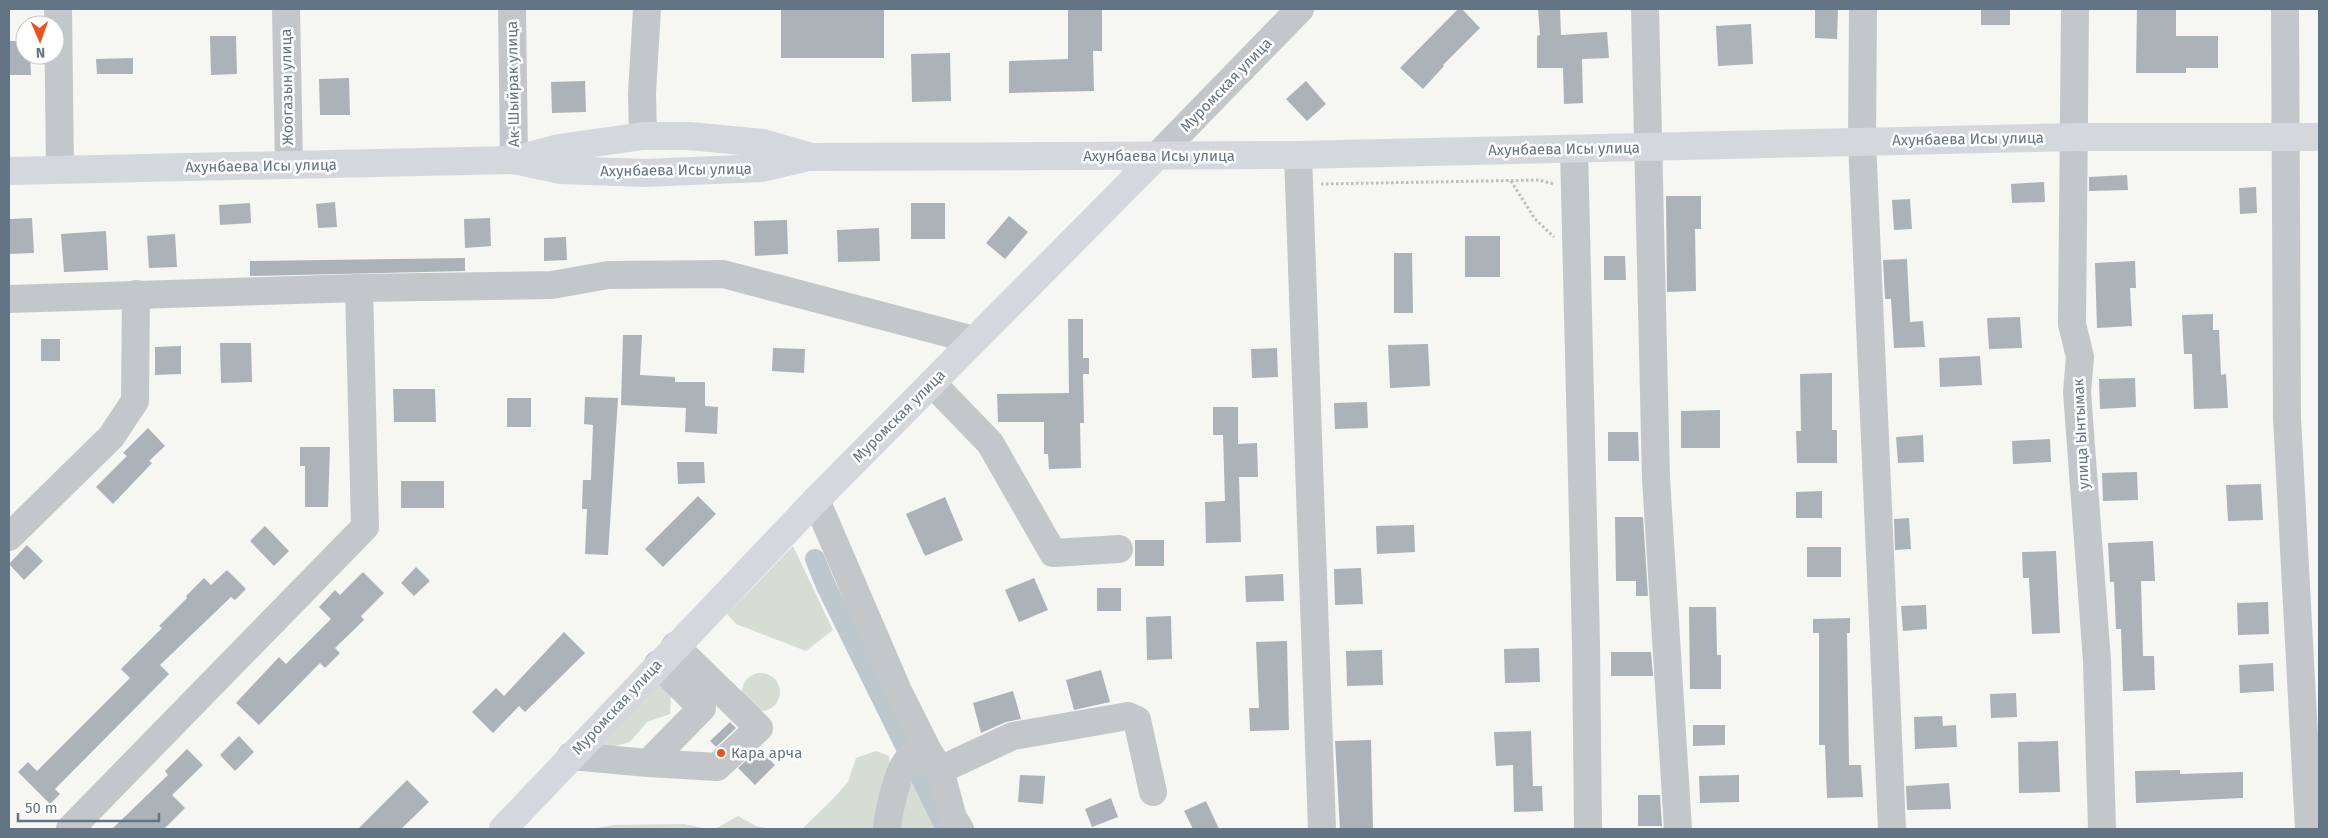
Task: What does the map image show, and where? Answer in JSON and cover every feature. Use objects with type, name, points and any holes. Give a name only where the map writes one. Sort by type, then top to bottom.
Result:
[{"type":"main road","name":"Ахунбаева Исы улица","points":[[514,160],[559,148],[643,136],[689,136],[762,143],[808,156]]},
{"type":"main road","name":"Ахунбаева Исы улица","points":[[9,171],[514,160],[561,170],[644,173],[761,168],[808,156],[1298,155],[2074,137],[2319,137]]},
{"type":"main road","name":"Муромская улица","points":[[507,828],[571,756],[666,655],[816,500],[1157,156]]},
{"type":"street","points":[[58,9],[60,169]]},
{"type":"street","name":"Жоогазын улица","points":[[286,9],[289,165]]},
{"type":"street","name":"Ак-Шыйрак улица","points":[[512,9],[514,160]]},
{"type":"street","points":[[643,136],[642,84],[647,9]]},
{"type":"street","name":"Муромская улица","points":[[1157,156],[1300,9]]},
{"type":"street","points":[[1645,9],[1656,479],[1678,829]]},
{"type":"street","points":[[1863,9],[1862,141],[1892,829]]},
{"type":"street","name":"улица Ынтымак","points":[[2074,9],[2072,324],[2080,357],[2077,392],[2097,662],[2102,829]]},
{"type":"street","points":[[2285,9],[2284,137],[2287,418],[2309,829]]},
{"type":"street","points":[[1574,149],[1586,634],[1588,829]]},
{"type":"street","points":[[1298,155],[1322,829]]},
{"type":"street","points":[[9,299],[358,288],[552,285],[608,275],[723,274],[974,340]]},
{"type":"street","points":[[70,829],[365,527],[358,288]]},
{"type":"street","points":[[9,538],[111,437],[135,401],[136,294]]},
{"type":"street","points":[[932,383],[990,443],[1053,553],[1119,549]]},
{"type":"street","points":[[816,500],[898,691],[923,760],[960,829]]},
{"type":"street","points":[[648,763],[702,708],[666,655]]},
{"type":"street","points":[[571,756],[717,768],[759,728],[666,655]]},
{"type":"street","points":[[887,829],[888,817],[898,781],[923,760],[1013,736],[1128,716],[1136,720],[1153,792]]},
{"type":"path","points":[[1511,180],[1535,219],[1577,256]]},
{"type":"path","points":[[1312,184],[1540,180],[1558,185]]},
{"type":"shaded area","points":[[793,546],[833,630],[806,651],[736,624],[727,614]]},
{"type":"shaded area","points":[[761,673],[775,678],[780,692],[775,706],[761,711],[747,706],[742,692],[747,678]]},
{"type":"shaded area","points":[[661,680],[671,695],[670,714],[647,722],[630,742],[605,749],[600,742]]},
{"type":"shaded area","points":[[876,751],[889,756],[891,772],[876,829],[802,829],[848,782],[856,758]]},
{"type":"shaded area","points":[[912,768],[939,829],[894,829]]},
{"type":"shaded area","points":[[738,816],[756,826],[770,829],[715,829]]},
{"type":"shaded area","points":[[684,824],[708,829],[591,829],[615,825]]},
{"type":"building","points":[[781,9],[884,9],[884,58],[781,58]]},
{"type":"building","points":[[1068,9],[1102,9],[1102,51],[1093,51],[1094,91],[1009,93],[1009,61],[1068,59]]},
{"type":"building","points":[[1458,9],[1462,9],[1480,28],[1443,65],[1423,89],[1400,68]]},
{"type":"building","points":[[1538,9],[1560,9],[1561,35],[1607,32],[1609,58],[1582,59],[1583,103],[1564,104],[1563,68],[1537,68],[1537,36],[1540,35]]},
{"type":"building","points":[[1815,9],[1838,9],[1837,39],[1815,38]]},
{"type":"building","points":[[1981,9],[2010,9],[2010,25],[1981,25]]},
{"type":"building","points":[[2137,9],[2176,9],[2176,36],[2218,36],[2218,68],[2186,68],[2186,73],[2136,73]]},
{"type":"building","points":[[1751,24],[1753,64],[1718,66],[1716,26]]},
{"type":"building","points":[[210,36],[236,36],[237,74],[211,75]]},
{"type":"building","points":[[9,41],[15,41],[15,65],[30,65],[31,75],[9,75]]},
{"type":"building","points":[[950,53],[951,101],[912,102],[911,54]]},
{"type":"building","points":[[133,58],[133,74],[97,74],[96,59]]},
{"type":"building","points":[[349,78],[350,115],[320,115],[319,79]]},
{"type":"building","points":[[585,81],[586,112],[552,113],[551,82]]},
{"type":"building","points":[[1306,81],[1326,104],[1307,121],[1286,99]]},
{"type":"building","points":[[2127,175],[2128,190],[2089,191],[2089,177]]},
{"type":"building","points":[[2044,182],[2045,202],[2012,203],[2011,184]]},
{"type":"building","points":[[2256,187],[2257,213],[2240,214],[2239,188]]},
{"type":"building","points":[[1666,196],[1701,196],[1701,229],[1695,229],[1696,291],[1667,292]]},
{"type":"building","points":[[1910,199],[1912,229],[1894,230],[1892,200]]},
{"type":"building","points":[[335,202],[337,227],[318,228],[316,204]]},
{"type":"building","points":[[250,203],[251,223],[220,225],[219,205]]},
{"type":"building","points":[[911,203],[945,203],[945,239],[911,239]]},
{"type":"building","points":[[1009,216],[1028,232],[1005,259],[986,243]]},
{"type":"building","points":[[32,218],[34,253],[9,254],[9,219]]},
{"type":"building","points":[[490,218],[491,246],[465,248],[464,219]]},
{"type":"building","points":[[787,220],[788,254],[755,256],[754,221]]},
{"type":"building","points":[[879,228],[880,261],[838,262],[837,230]]},
{"type":"building","points":[[106,231],[108,270],[64,272],[61,234]]},
{"type":"building","points":[[175,234],[177,267],[149,268],[147,236]]},
{"type":"building","points":[[1465,236],[1500,236],[1500,277],[1465,277]]},
{"type":"building","points":[[566,237],[567,260],[544,261],[544,238]]},
{"type":"building","points":[[1394,253],[1412,253],[1413,313],[1394,313]]},
{"type":"building","points":[[1604,256],[1625,256],[1626,280],[1604,280]]},
{"type":"building","points":[[465,258],[465,271],[250,276],[250,261]]},
{"type":"building","points":[[1907,259],[1910,322],[1923,321],[1925,347],[1894,348],[1891,299],[1885,299],[1883,260]]},
{"type":"building","points":[[2135,261],[2136,288],[2130,288],[2132,326],[2097,328],[2095,263]]},
{"type":"building","points":[[2213,314],[2213,330],[2219,330],[2221,375],[2226,374],[2228,408],[2194,409],[2192,354],[2184,354],[2182,315]]},
{"type":"building","points":[[2020,317],[2022,348],[1989,349],[1987,318]]},
{"type":"building","points":[[1068,319],[1083,319],[1083,358],[1089,358],[1089,374],[1083,374],[1084,423],[1080,423],[1081,468],[1049,469],[1048,454],[1044,454],[1044,422],[998,422],[997,394],[1069,393]]},
{"type":"building","points":[[623,335],[642,335],[640,375],[675,377],[675,382],[705,382],[705,406],[718,407],[717,434],[685,432],[686,408],[621,405]]},
{"type":"building","points":[[41,339],[60,339],[60,361],[41,361]]},
{"type":"building","points":[[220,343],[251,343],[252,382],[221,383]]},
{"type":"building","points":[[1428,344],[1430,386],[1390,388],[1388,345]]},
{"type":"building","points":[[181,346],[181,374],[155,375],[155,347]]},
{"type":"building","points":[[773,348],[805,349],[804,373],[772,371]]},
{"type":"building","points":[[1277,348],[1278,377],[1252,378],[1251,349]]},
{"type":"building","points":[[1980,356],[1982,385],[1940,387],[1939,358]]},
{"type":"building","points":[[1832,373],[1832,430],[1837,430],[1837,463],[1797,463],[1796,431],[1801,431],[1800,374]]},
{"type":"building","points":[[2135,378],[2136,407],[2100,409],[2099,379]]},
{"type":"building","points":[[393,389],[435,389],[436,422],[394,422]]},
{"type":"building","points":[[585,397],[618,398],[608,555],[585,554],[587,509],[582,509],[583,480],[591,480],[593,425],[584,424]]},
{"type":"building","points":[[507,398],[531,398],[531,427],[507,427]]},
{"type":"building","points":[[1367,402],[1368,428],[1335,429],[1334,403]]},
{"type":"building","points":[[1213,407],[1238,407],[1238,444],[1257,443],[1258,477],[1239,477],[1241,542],[1206,543],[1205,502],[1225,501],[1223,435],[1213,435]]},
{"type":"building","points":[[1720,410],[1720,448],[1681,448],[1681,411]]},
{"type":"building","points":[[148,428],[165,446],[149,461],[152,463],[113,504],[96,487],[127,456],[123,453]]},
{"type":"building","points":[[1608,432],[1638,432],[1639,461],[1608,461]]},
{"type":"building","points":[[1923,435],[1924,462],[1898,463],[1896,437]]},
{"type":"building","points":[[2050,439],[2051,462],[2013,464],[2012,441]]},
{"type":"building","points":[[300,447],[330,447],[328,507],[305,507],[305,466],[300,466]]},
{"type":"building","points":[[677,462],[704,462],[705,483],[678,484]]},
{"type":"building","points":[[2137,472],[2138,500],[2103,501],[2102,473]]},
{"type":"building","points":[[401,481],[444,481],[444,508],[401,508]]},
{"type":"building","points":[[2261,484],[2263,520],[2228,521],[2226,485]]},
{"type":"building","points":[[1822,491],[1822,518],[1796,518],[1796,492]]},
{"type":"building","points":[[698,496],[716,514],[663,567],[645,549]]},
{"type":"building","points":[[945,497],[963,540],[925,556],[906,514]]},
{"type":"building","points":[[1615,517],[1643,517],[1648,596],[1636,596],[1636,581],[1616,581]]},
{"type":"building","points":[[1909,518],[1911,549],[1895,550],[1894,519]]},
{"type":"building","points":[[1414,525],[1415,552],[1377,554],[1376,526]]},
{"type":"building","points":[[265,526],[289,551],[274,566],[250,541]]},
{"type":"building","points":[[1135,540],[1164,540],[1164,566],[1135,566]]},
{"type":"building","points":[[2153,541],[2155,581],[2141,581],[2143,656],[2154,656],[2155,690],[2123,691],[2121,629],[2116,629],[2114,582],[2110,582],[2108,543]]},
{"type":"building","points":[[27,545],[43,561],[24,580],[9,564]]},
{"type":"building","points":[[1807,547],[1841,547],[1841,577],[1807,577]]},
{"type":"building","points":[[2056,551],[2060,633],[2032,634],[2029,578],[2023,578],[2022,552]]},
{"type":"building","points":[[416,567],[430,581],[414,596],[401,583]]},
{"type":"building","points":[[1361,568],[1363,604],[1335,605],[1334,569]]},
{"type":"building","points":[[227,570],[246,589],[235,600],[231,597],[160,665],[169,674],[55,789],[60,794],[50,804],[18,772],[28,762],[37,771],[130,678],[121,669],[162,628],[159,626],[187,598],[186,596],[204,578],[211,585]]},
{"type":"building","points":[[363,572],[384,593],[361,616],[364,620],[335,648],[340,653],[325,668],[320,663],[259,725],[236,703],[279,657],[286,664],[331,619],[319,607],[335,590],[340,595]]},
{"type":"building","points":[[1283,574],[1284,601],[1246,602],[1245,576]]},
{"type":"building","points":[[1034,578],[1048,610],[1019,622],[1005,590]]},
{"type":"building","points":[[1097,588],[1121,588],[1121,611],[1097,611]]},
{"type":"building","points":[[2268,602],[2269,634],[2238,635],[2237,603]]},
{"type":"building","points":[[1926,605],[1927,629],[1903,631],[1901,606]]},
{"type":"building","points":[[1689,607],[1716,607],[1717,655],[1721,655],[1721,689],[1690,689]]},
{"type":"building","points":[[1171,616],[1172,659],[1147,660],[1146,617]]},
{"type":"building","points":[[1850,618],[1850,633],[1847,633],[1849,765],[1861,765],[1863,797],[1827,798],[1825,745],[1819,745],[1819,633],[1813,633],[1813,619]]},
{"type":"building","points":[[564,632],[585,653],[525,712],[519,706],[493,733],[472,712],[496,688],[504,696]]},
{"type":"building","points":[[1287,641],[1289,730],[1250,731],[1249,708],[1259,708],[1256,642]]},
{"type":"building","points":[[1539,648],[1540,682],[1505,683],[1504,649]]},
{"type":"building","points":[[1382,650],[1383,685],[1347,686],[1346,651]]},
{"type":"building","points":[[1611,652],[1651,652],[1653,676],[1611,676]]},
{"type":"building","points":[[2273,663],[2274,691],[2240,693],[2239,665]]},
{"type":"building","points":[[1101,670],[1110,702],[1074,710],[1066,680]]},
{"type":"building","points":[[1013,691],[1021,719],[1006,722],[981,733],[973,703]]},
{"type":"building","points":[[2016,693],[2017,717],[1991,718],[1990,694]]},
{"type":"building","points":[[1942,716],[1943,726],[1956,725],[1957,747],[1915,749],[1914,717]]},
{"type":"building","points":[[730,722],[736,728],[716,747],[710,741]]},
{"type":"building","points":[[1693,725],[1725,725],[1725,745],[1693,746]]},
{"type":"building","points":[[1531,731],[1533,786],[1542,786],[1543,811],[1514,812],[1513,765],[1496,766],[1494,732]]},
{"type":"building","points":[[239,736],[254,752],[235,771],[220,755]]},
{"type":"building","points":[[1371,740],[1373,829],[1340,829],[1335,741]]},
{"type":"building","points":[[2058,741],[2060,792],[2019,793],[2018,742]]},
{"type":"building","points":[[187,749],[203,765],[172,795],[185,808],[164,829],[112,829],[168,775],[165,771]]},
{"type":"building","points":[[759,749],[775,765],[755,785],[738,768]]},
{"type":"building","points":[[2180,770],[2180,774],[2243,772],[2243,798],[2136,803],[2135,771]]},
{"type":"building","points":[[1020,775],[1045,776],[1043,804],[1018,802]]},
{"type":"building","points":[[1739,775],[1739,802],[1700,803],[1699,776]]},
{"type":"building","points":[[407,780],[429,802],[401,829],[358,829]]},
{"type":"building","points":[[1949,783],[1951,809],[1907,810],[1906,786]]},
{"type":"building","points":[[1638,795],[1660,795],[1662,826],[1638,826]]},
{"type":"building","points":[[1111,798],[1118,817],[1092,827],[1085,809]]},
{"type":"building","points":[[1206,801],[1219,829],[1193,829],[1184,811]]},
{"type":"waterway","points":[[815,559],[826,586],[946,829]]},
{"type":"place","name":"Кара арча","points":[[721,753]]}]
